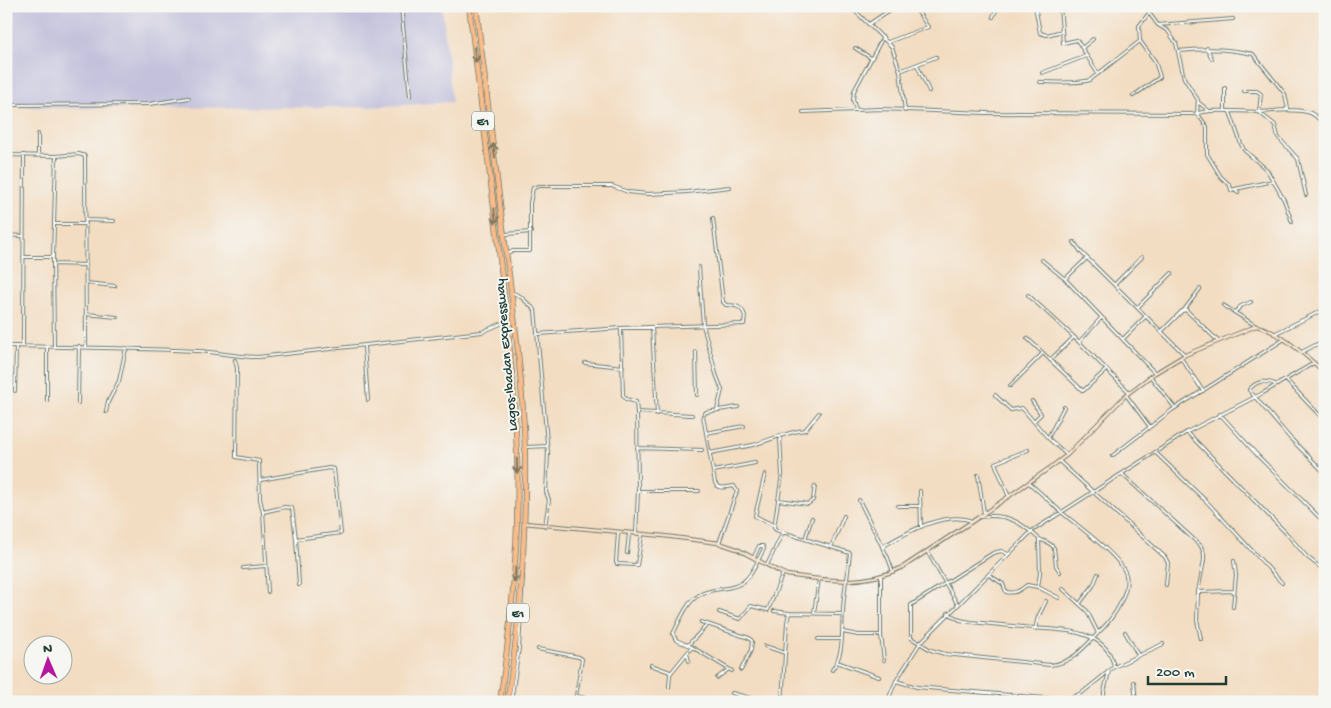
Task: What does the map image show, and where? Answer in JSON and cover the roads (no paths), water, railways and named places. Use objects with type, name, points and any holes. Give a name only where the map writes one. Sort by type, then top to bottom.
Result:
[{"type":"highway","name":"Lagos-Ibadan Expressway","points":[[469,6],[509,337],[515,418],[518,489],[515,572],[508,648],[500,702]]},
{"type":"highway","name":"Lagos-Ibadan Expressway","points":[[476,6],[511,292],[523,416],[524,524],[509,702]]},
{"type":"street","points":[[401,6],[410,96]]},
{"type":"street","points":[[850,6],[888,42],[895,53],[900,71],[905,111]]},
{"type":"street","points":[[869,24],[896,6]]},
{"type":"street","points":[[888,42],[928,27],[914,6]]},
{"type":"street","points":[[993,17],[998,6]]},
{"type":"street","points":[[1035,6],[1040,33],[1047,34],[1062,31]]},
{"type":"street","points":[[1060,6],[1063,43],[1077,40],[1098,74]]},
{"type":"street","points":[[1132,96],[1160,76],[1155,61],[1140,41],[1139,26],[1148,13],[1150,6]]},
{"type":"street","points":[[1148,13],[1158,25],[1168,31],[1176,43],[1184,78],[1198,102],[1210,111]]},
{"type":"street","points":[[1158,25],[1233,19]]},
{"type":"street","points":[[856,110],[853,100],[854,91],[883,37]]},
{"type":"street","points":[[1082,48],[1093,39]]},
{"type":"street","points":[[1040,82],[1083,82],[1098,74],[1140,41]]},
{"type":"street","points":[[855,48],[872,58]]},
{"type":"street","points":[[803,112],[856,110],[986,113],[1197,113],[1210,111],[1259,112],[1288,108],[1287,98],[1254,54],[1207,48],[1178,51]]},
{"type":"street","points":[[1207,48],[1212,59]]},
{"type":"street","points":[[1042,73],[1087,56]]},
{"type":"street","points":[[900,71],[936,57]]},
{"type":"street","points":[[917,65],[929,91]]},
{"type":"street","points":[[1225,88],[1225,111]]},
{"type":"street","points":[[1244,91],[1260,93],[1261,104],[1259,112]]},
{"type":"street","points":[[6,105],[149,104],[189,98]]},
{"type":"street","points":[[1198,102],[1197,113],[1207,127],[1206,152],[1223,180],[1230,185],[1232,190],[1235,189],[1238,192]]},
{"type":"street","points":[[1280,110],[1308,112],[1317,116],[1325,125]]},
{"type":"street","points":[[1230,112],[1244,150],[1267,170],[1284,200],[1292,222]]},
{"type":"street","points":[[1259,112],[1275,125],[1278,137],[1297,158],[1306,195]]},
{"type":"street","points":[[38,134],[38,156]]},
{"type":"street","points":[[6,139],[6,155],[56,156],[79,154],[85,156],[86,346]]},
{"type":"street","points":[[23,346],[24,155]]},
{"type":"street","points":[[54,346],[53,257],[56,156]]},
{"type":"street","points":[[1235,189],[1273,182]]},
{"type":"street","points":[[506,254],[530,251],[531,196],[533,188],[539,186],[612,186],[628,192],[648,194],[730,187]]},
{"type":"street","points":[[538,334],[621,328],[744,324],[746,321],[741,308],[726,305],[723,302],[713,218]]},
{"type":"street","points":[[86,220],[114,221]]},
{"type":"street","points":[[54,224],[86,224]]},
{"type":"street","points":[[504,234],[531,232]]},
{"type":"street","points":[[6,235],[23,236]]},
{"type":"street","points":[[1074,242],[1087,258],[1184,355]]},
{"type":"street","points":[[23,257],[53,257]]},
{"type":"street","points":[[1065,279],[1087,258]]},
{"type":"street","points":[[1114,284],[1142,258]]},
{"type":"street","points":[[1042,260],[1065,279],[1155,373]]},
{"type":"street","points":[[54,264],[86,265]]},
{"type":"street","points":[[699,267],[703,325],[722,390],[717,410]]},
{"type":"street","points":[[1138,307],[1172,273]]},
{"type":"street","points":[[86,283],[115,286]]},
{"type":"street","points":[[1162,331],[1184,310],[1200,289]]},
{"type":"street","points":[[511,292],[520,296],[535,310],[547,446],[546,492],[550,500],[545,526]]},
{"type":"street","points":[[1028,295],[1074,337],[1128,393],[1150,427]]},
{"type":"street","points":[[1235,312],[1241,306],[1251,302]]},
{"type":"street","points":[[1223,305],[1302,352],[1325,373]]},
{"type":"street","points":[[1274,334],[1325,309]]},
{"type":"street","points":[[1184,310],[1217,340]]},
{"type":"street","points":[[86,314],[117,317]]},
{"type":"street","points":[[1123,340],[1146,316]]},
{"type":"street","points":[[1078,342],[1101,318]]},
{"type":"street","points":[[6,346],[86,346],[208,352],[239,357],[258,357],[364,347],[482,332],[507,321]]},
{"type":"street","points":[[524,524],[719,543],[737,549],[783,573],[846,580],[861,580],[882,576],[893,572],[972,522],[1059,461],[1128,393],[1150,376],[1184,355],[1217,340],[1256,326]]},
{"type":"street","points":[[652,327],[657,414]]},
{"type":"street","points":[[621,328],[624,398],[636,402],[637,412],[638,491],[636,534]]},
{"type":"street","points":[[1050,360],[1074,337]]},
{"type":"street","points":[[1028,338],[1083,391],[1106,370]]},
{"type":"street","points":[[1112,456],[1175,408],[1283,340]]},
{"type":"street","points":[[1302,352],[1325,340]]},
{"type":"street","points":[[15,391],[16,346]]},
{"type":"street","points":[[47,346],[47,401]]},
{"type":"street","points":[[78,402],[79,346]]},
{"type":"street","points":[[364,347],[368,400]]},
{"type":"street","points":[[106,412],[108,402],[119,381],[126,348]]},
{"type":"street","points":[[696,352],[697,395]]},
{"type":"street","points":[[1010,386],[1043,353]]},
{"type":"street","points":[[1180,357],[1203,391]]},
{"type":"street","points":[[235,360],[237,368],[236,457],[259,461],[260,499],[263,512],[268,592]]},
{"type":"street","points":[[585,363],[623,367]]},
{"type":"street","points":[[887,702],[896,680],[920,643],[1032,531],[1187,432],[1277,385],[1314,363]]},
{"type":"street","points":[[1150,376],[1175,408]]},
{"type":"street","points":[[1286,380],[1325,421]]},
{"type":"street","points":[[1277,385],[1267,381],[1252,386],[1249,390],[1290,438],[1325,473]]},
{"type":"street","points":[[995,395],[1011,410],[1022,408],[1048,438],[1067,455]]},
{"type":"street","points":[[1032,401],[1042,415],[1034,421]]},
{"type":"street","points":[[719,543],[736,490],[734,486],[717,487],[704,414],[738,407]]},
{"type":"street","points":[[1048,438],[1064,407]]},
{"type":"street","points":[[637,412],[692,415]]},
{"type":"street","points":[[710,453],[754,444],[805,430],[819,413]]},
{"type":"street","points":[[1220,414],[1258,456],[1325,523]]},
{"type":"street","points":[[706,433],[744,426]]},
{"type":"street","points":[[1187,432],[1301,551],[1325,571]]},
{"type":"street","points":[[773,525],[782,474],[780,437]]},
{"type":"street","points":[[524,447],[547,446]]},
{"type":"street","points":[[637,448],[702,450]]},
{"type":"street","points":[[1009,496],[995,463],[1028,450]]},
{"type":"street","points":[[1155,452],[1220,516],[1282,583]]},
{"type":"street","points":[[1059,461],[1167,560],[1166,585]]},
{"type":"street","points":[[713,471],[755,463]]},
{"type":"street","points":[[259,480],[329,468],[334,469],[341,533],[296,539]]},
{"type":"street","points":[[765,474],[755,516],[773,525],[776,530],[850,553],[842,614],[842,646],[838,662],[832,670]]},
{"type":"street","points":[[1122,474],[1201,546],[1204,560],[1198,592],[1197,620],[1201,639]]},
{"type":"street","points":[[978,475],[984,514]]},
{"type":"street","points":[[1008,554],[1005,552],[993,553],[911,605],[911,638],[931,650],[944,654],[1050,665],[1059,664],[1087,646],[1111,620],[1120,605],[1125,586],[1126,574],[1123,568],[1099,544],[1029,483]]},
{"type":"street","points":[[778,500],[808,504],[813,500],[815,486]]},
{"type":"street","points":[[638,491],[699,491]]},
{"type":"street","points":[[920,491],[921,527]]},
{"type":"street","points":[[859,500],[893,572]]},
{"type":"street","points":[[898,506],[920,506]]},
{"type":"street","points":[[263,512],[285,507],[292,508],[299,585]]},
{"type":"street","points":[[990,510],[994,515]]},
{"type":"street","points":[[979,517],[994,515],[1010,518],[1032,531],[1039,539],[1048,542],[1054,548],[1056,566],[1060,572]]},
{"type":"street","points":[[831,547],[844,516]]},
{"type":"street","points":[[805,539],[812,518]]},
{"type":"street","points":[[882,547],[896,538],[921,527],[953,518],[961,518],[972,522]]},
{"type":"street","points":[[618,532],[617,564],[637,565],[642,535]]},
{"type":"street","points":[[767,565],[783,532]]},
{"type":"street","points":[[628,553],[629,534]]},
{"type":"street","points":[[1038,587],[1040,572],[1039,539]]},
{"type":"street","points":[[717,678],[731,670],[692,647],[676,640],[673,634],[690,600],[704,592],[732,587],[744,582],[764,549],[763,546],[759,546],[753,558]]},
{"type":"street","points":[[927,551],[958,605]]},
{"type":"street","points":[[1232,607],[1236,573],[1234,561]]},
{"type":"street","points":[[243,568],[265,566]]},
{"type":"street","points":[[719,612],[740,619],[750,607],[768,610],[783,573]]},
{"type":"street","points":[[1080,603],[1093,586],[1098,574]]},
{"type":"street","points":[[988,575],[1002,584],[1004,590],[1009,593],[1019,591],[1027,585],[1038,587],[1059,598]]},
{"type":"street","points":[[882,576],[880,635],[884,660]]},
{"type":"street","points":[[814,613],[819,578]]},
{"type":"street","points":[[1063,589],[1087,611],[1098,633]]},
{"type":"street","points":[[1198,592],[1234,592]]},
{"type":"street","points":[[1035,629],[1038,617],[1046,601]]},
{"type":"street","points":[[774,611],[842,614]]},
{"type":"street","points":[[782,702],[789,613]]},
{"type":"street","points":[[948,614],[960,620],[971,622],[1073,632],[1093,639],[1106,650],[1111,656],[1114,667]]},
{"type":"street","points":[[701,622],[749,638],[752,641],[753,645],[741,670]]},
{"type":"street","points":[[688,645],[707,624]]},
{"type":"street","points":[[843,632],[858,635],[880,635]]},
{"type":"street","points":[[1125,632],[1138,655]]},
{"type":"street","points":[[818,639],[842,639]]},
{"type":"street","points":[[896,680],[917,687],[1060,700],[1075,697],[1114,667],[1163,644]]},
{"type":"street","points":[[764,646],[785,653]]},
{"type":"street","points":[[669,687],[671,673],[692,647]]},
{"type":"street","points":[[538,650],[582,659],[575,702]]},
{"type":"street","points":[[687,654],[689,661]]},
{"type":"street","points":[[838,662],[879,677]]},
{"type":"street","points":[[651,665],[671,673]]},
{"type":"street","points":[[1104,702],[1104,692],[1109,672]]},
{"type":"street","points":[[1134,682],[1136,702]]},
{"type":"street","points":[[732,693],[764,702]]},
{"type":"street","points":[[576,696],[605,702]]}]
